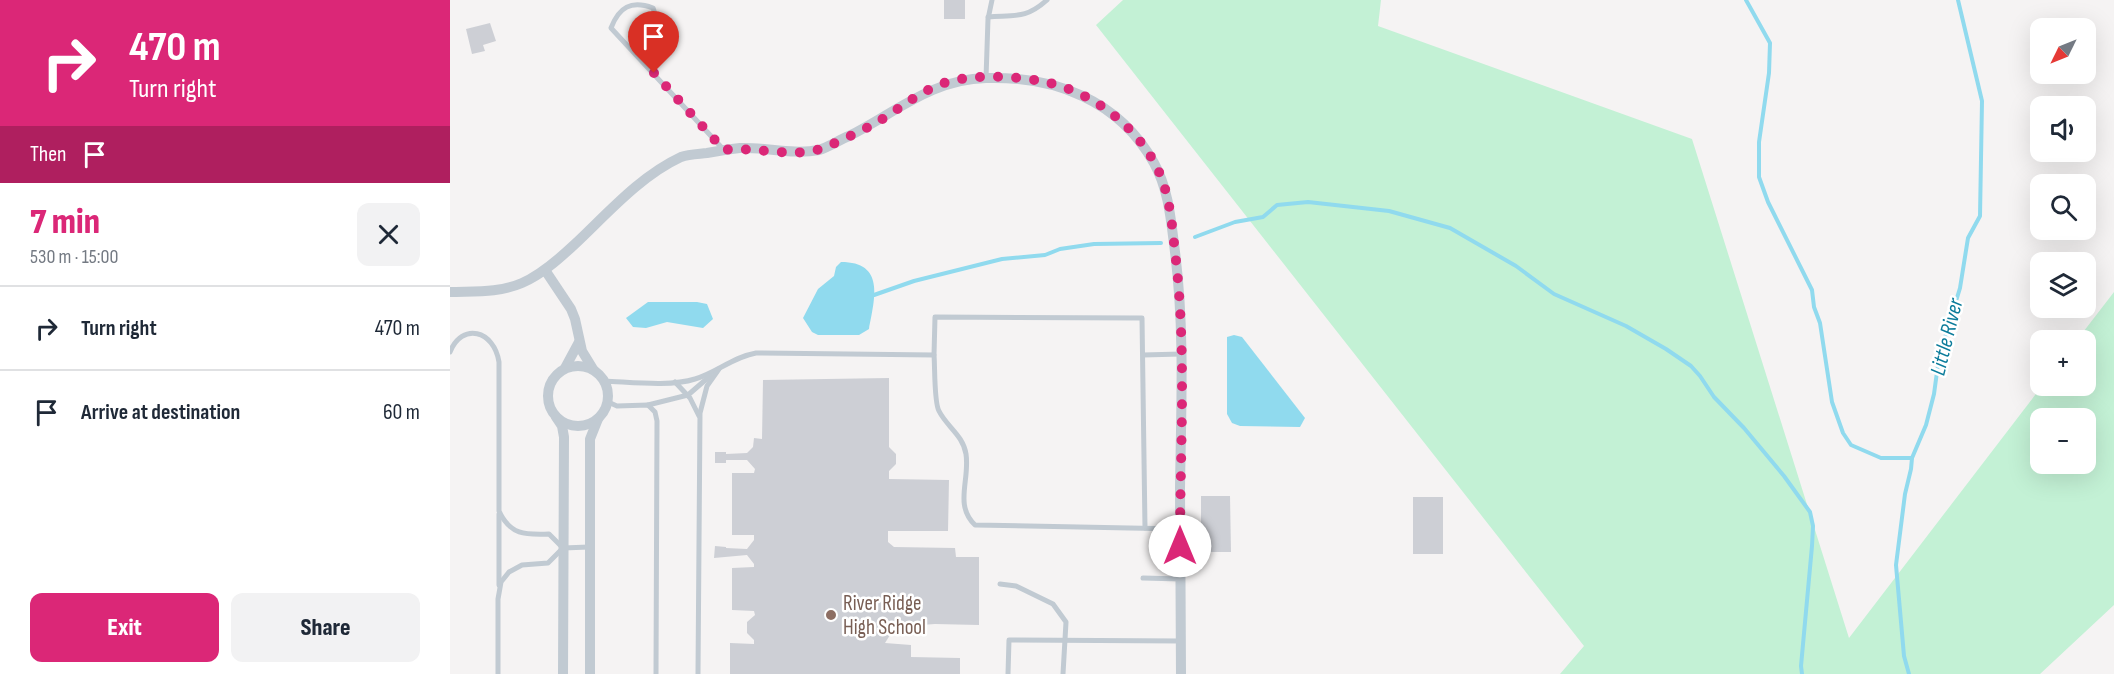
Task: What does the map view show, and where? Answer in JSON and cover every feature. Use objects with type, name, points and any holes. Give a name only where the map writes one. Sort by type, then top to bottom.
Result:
[{"type":"street","points":[[450,292],[507,288],[522,283],[545,270],[653,172],[685,156],[741,148],[794,152],[821,149],[876,123],[918,96],[950,81],[986,78],[1038,81],[1075,91],[1111,113],[1151,159],[1159,173],[1171,217],[1179,284],[1182,354],[1181,674]]},
{"type":"street","points":[[545,270],[571,309],[578,330],[579,342],[586,359],[604,381],[608,393],[608,402],[590,439],[590,674]]},
{"type":"street","points":[[565,368],[579,342]]},
{"type":"street","points":[[564,674],[564,437],[562,426],[550,409],[548,390],[557,373],[565,368],[575,365],[594,369]]},
{"type":"street","points":[[556,417],[573,426],[582,426],[598,419]]},
{"type":"lane","points":[[986,78],[988,17],[992,0]]},
{"type":"lane","points":[[988,17],[1028,14],[1047,0]]},
{"type":"lane","points":[[640,58],[657,33],[658,20],[653,8],[642,3],[625,6],[614,19],[611,28],[724,150]]},
{"type":"lane","points":[[1145,528],[1142,318],[935,317],[934,355],[938,410],[961,440],[966,455],[964,505],[967,517],[975,525],[1180,529]]},
{"type":"lane","points":[[450,352],[458,340],[472,334],[487,338],[493,343],[499,362],[498,674]]},
{"type":"lane","points":[[604,381],[691,381],[756,353],[934,355]]},
{"type":"lane","points":[[1143,354],[1182,354]]},
{"type":"lane","points":[[608,402],[617,406],[648,405],[688,395],[720,367]]},
{"type":"lane","points":[[698,674],[700,420],[702,400],[707,387],[720,367]]},
{"type":"lane","points":[[675,382],[688,395],[700,420]]},
{"type":"lane","points":[[648,405],[655,412],[657,421],[656,674]]},
{"type":"lane","points":[[499,510],[504,522],[513,529],[522,534],[549,534],[563,548]]},
{"type":"lane","points":[[499,590],[504,577],[515,567],[548,563],[563,548],[591,547]]},
{"type":"lane","points":[[1143,578],[1181,579]]},
{"type":"lane","points":[[1000,584],[1016,586],[1053,603],[1066,622],[1063,674]]},
{"type":"lane","points":[[1008,674],[1009,640],[1181,641]]},
{"type":"green space","points":[[1123,0],[1381,0],[1378,26],[1692,139],[1849,638],[2034,396],[2096,396],[2096,330],[2085,330],[2114,292],[2114,605],[2040,674],[1560,674],[1584,646],[1096,25]]},
{"type":"water","points":[[841,262],[865,268],[871,275],[874,294],[869,329],[859,335],[818,335],[812,332],[803,318],[818,289],[834,276],[836,267]]},
{"type":"water","points":[[648,302],[707,304],[713,319],[703,328],[667,322],[646,328],[633,327],[626,318]]},
{"type":"water","points":[[1234,335],[1242,337],[1305,418],[1300,427],[1240,426],[1232,423],[1227,414],[1227,337]]},
{"type":"building","points":[[944,0],[965,0],[965,19],[944,19]]},
{"type":"building","points":[[490,23],[496,41],[483,45],[485,51],[472,54],[466,29]]},
{"type":"building","points":[[889,378],[889,447],[896,454],[896,464],[889,471],[889,479],[949,480],[948,531],[888,531],[888,542],[894,547],[955,548],[956,557],[979,557],[979,625],[935,624],[895,627],[885,643],[911,645],[911,657],[960,658],[960,674],[730,674],[730,643],[754,644],[754,640],[747,633],[747,622],[755,615],[754,611],[732,610],[732,568],[754,567],[754,564],[747,555],[714,558],[715,546],[747,549],[754,540],[754,535],[732,535],[732,473],[754,473],[755,469],[747,460],[726,460],[726,463],[715,463],[715,452],[747,453],[753,447],[754,438],[762,439],[763,380]]},
{"type":"building","points":[[1201,496],[1230,496],[1231,552],[1201,552]]},
{"type":"building","points":[[1413,497],[1443,497],[1443,554],[1413,554]]},
{"type":"waterway","points":[[1746,0],[1770,43],[1769,73],[1759,142],[1759,177],[1768,202],[1812,290],[1814,307],[1820,323],[1832,402],[1843,433],[1851,445],[1881,458],[1912,458]]},
{"type":"waterway","name":"Little River","points":[[1909,674],[1904,656],[1896,565],[1905,494],[1912,458],[1926,425],[1934,394],[1939,357],[1960,288],[1968,238],[1980,216],[1982,101],[1958,0]]},
{"type":"waterway","points":[[1195,237],[1235,222],[1263,217],[1277,205],[1308,202],[1389,211],[1450,228],[1516,266],[1554,294],[1626,326],[1691,366],[1714,397],[1744,428],[1784,476],[1810,512],[1813,526],[1802,674]]},
{"type":"waterway","points":[[874,295],[914,281],[1002,259],[1045,255],[1060,249],[1094,244],[1161,243]]},
{"type":"place","name":"River Ridge High School","points":[[831,615]]},
{"type":"route","points":[[654,73],[724,150],[741,148],[794,152],[821,149],[876,123],[918,96],[950,81],[986,78],[1038,81],[1075,91],[1111,113],[1140,143],[1151,159],[1159,173],[1171,217],[1179,284],[1182,354],[1180,546]]}]
